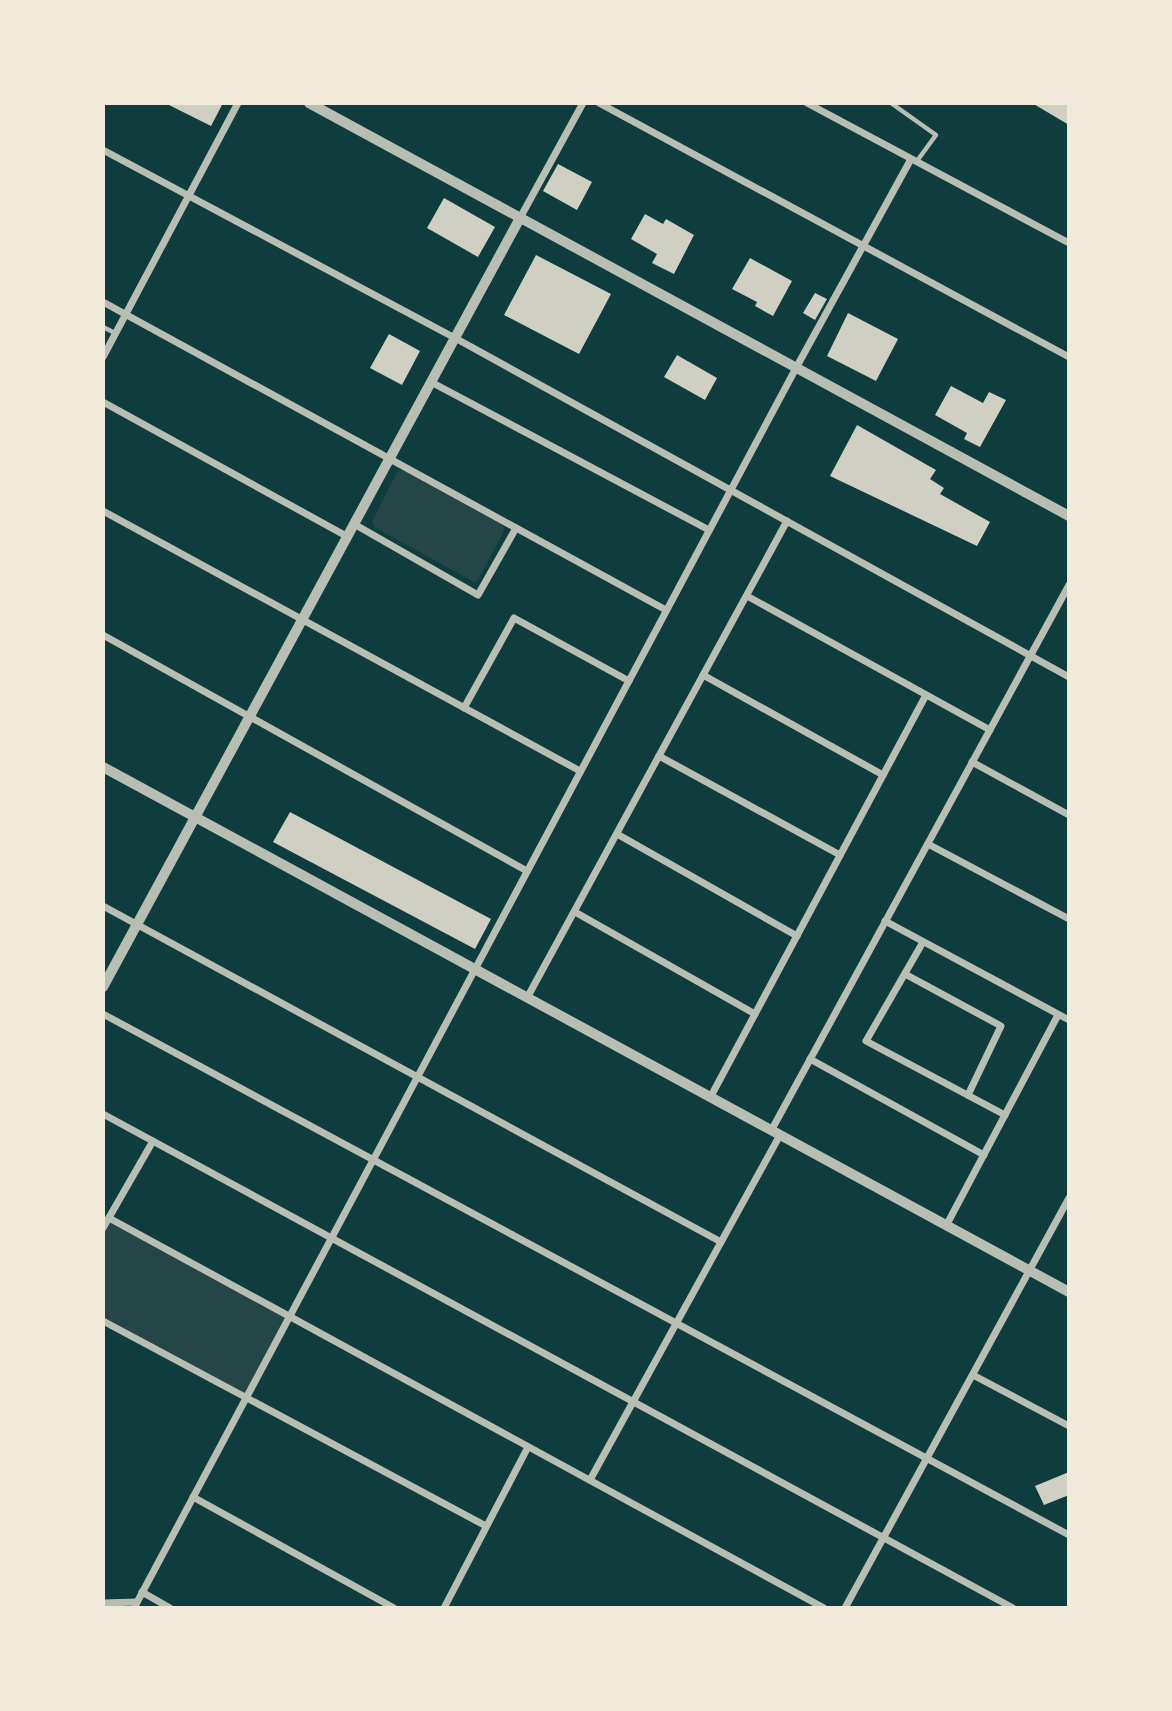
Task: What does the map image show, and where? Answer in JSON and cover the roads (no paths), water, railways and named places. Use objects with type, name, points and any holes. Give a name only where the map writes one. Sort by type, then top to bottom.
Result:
[{"type":"street","points":[[103,357],[238,103]]},
{"type":"street","points":[[309,103],[1069,516]]},
{"type":"street","points":[[103,987],[583,103]]},
{"type":"street","points":[[600,103],[1069,357]]},
{"type":"street","points":[[807,103],[1069,243]]},
{"type":"street","points":[[103,150],[455,338],[1069,677]]},
{"type":"street","points":[[103,1603],[135,1605],[709,530],[863,246],[914,160]]},
{"type":"street","points":[[103,302],[667,610]]},
{"type":"street","points":[[431,382],[709,530]]},
{"type":"street","points":[[103,402],[348,537]]},
{"type":"street","points":[[103,511],[580,771]]},
{"type":"street","points":[[527,998],[787,521]]},
{"type":"street","points":[[354,524],[478,595],[516,528]]},
{"type":"street","points":[[590,1480],[721,1242],[810,1059],[1069,586]]},
{"type":"street","points":[[747,596],[989,730]]},
{"type":"street","points":[[464,708],[514,618],[629,681]]},
{"type":"street","points":[[103,635],[527,871]]},
{"type":"street","points":[[704,675],[883,775]]},
{"type":"street","points":[[710,1098],[926,695]]},
{"type":"street","points":[[659,756],[840,855]]},
{"type":"street","points":[[972,762],[1069,815]]},
{"type":"street","points":[[103,767],[1069,1292]]},
{"type":"street","points":[[617,834],[797,936]]},
{"type":"street","points":[[928,844],[1069,919]]},
{"type":"street","points":[[103,906],[721,1242]]},
{"type":"street","points":[[575,912],[755,1014]]},
{"type":"street","points":[[885,921],[1069,1020]]},
{"type":"street","points":[[923,942],[866,1041],[1005,1115]]},
{"type":"street","points":[[905,974],[1001,1026],[968,1095]]},
{"type":"street","points":[[103,1014],[1068,1533]]},
{"type":"street","points":[[946,1226],[1059,1015]]},
{"type":"street","points":[[810,1059],[984,1155]]},
{"type":"street","points":[[103,1114],[1013,1608]]},
{"type":"street","points":[[103,1228],[153,1142]]},
{"type":"street","points":[[845,1608],[1069,1198]]},
{"type":"street","points":[[109,1218],[824,1608]]},
{"type":"street","points":[[103,1321],[486,1526]]},
{"type":"street","points":[[973,1375],[1069,1426]]},
{"type":"street","points":[[444,1608],[528,1447]]},
{"type":"street","points":[[193,1497],[394,1608]]},
{"type":"street","points":[[142,1592],[170,1608]]},
{"type":"lane","points":[[891,103],[936,135],[914,160]]},
{"type":"lane","points":[[103,327],[116,334]]}]
